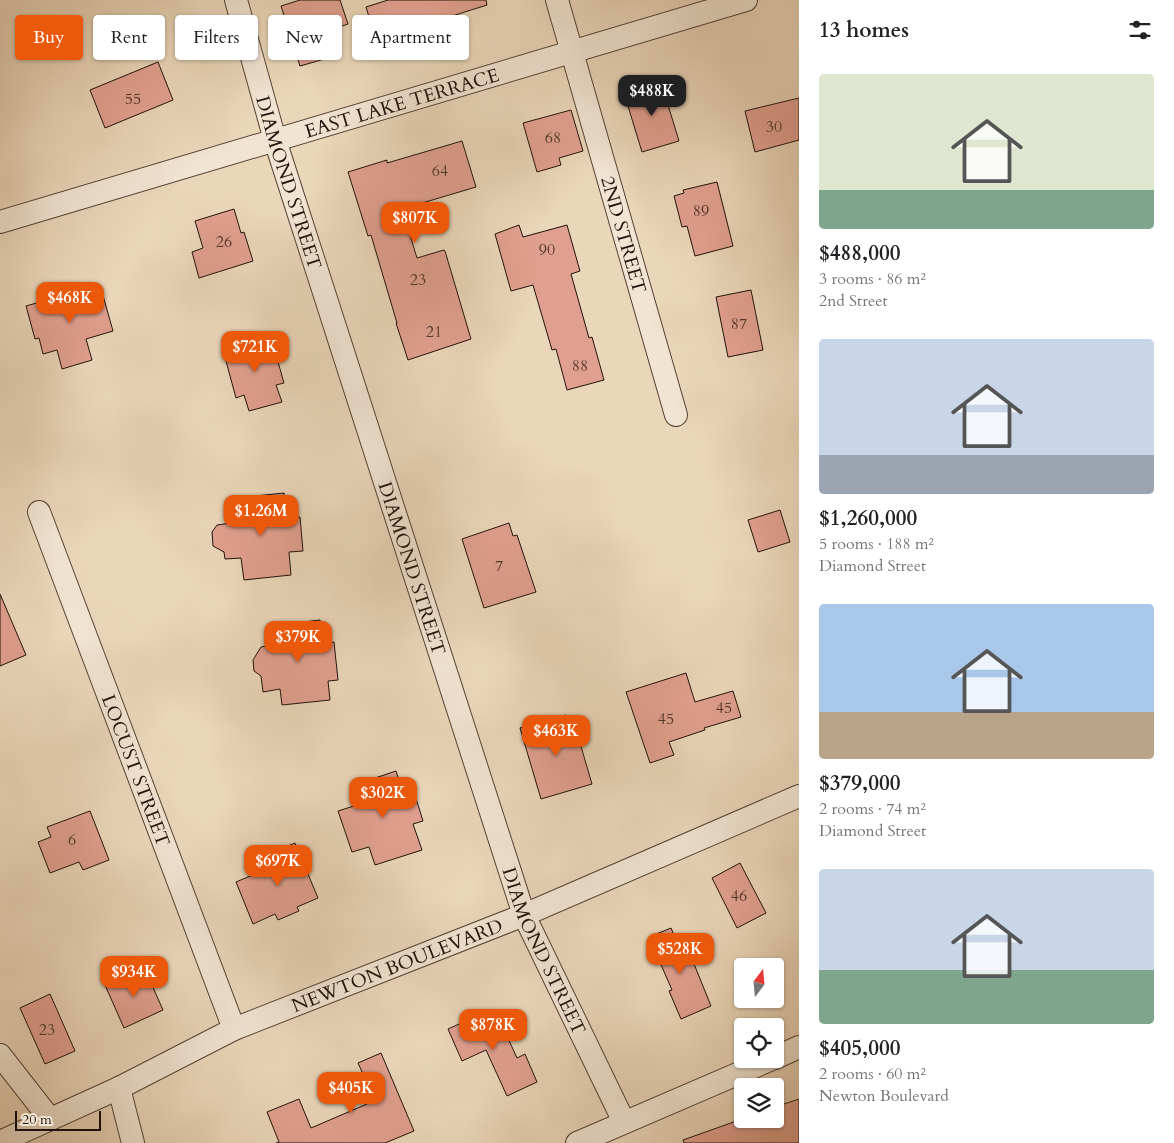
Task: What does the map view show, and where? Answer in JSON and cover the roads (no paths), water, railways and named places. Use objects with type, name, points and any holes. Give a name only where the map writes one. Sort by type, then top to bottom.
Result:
[{"type":"street","name":"DIAMOND STREET","points":[[236,0],[276,140],[524,916],[624,1122]]},
{"type":"street","name":"2ND STREET","points":[[557,0],[676,415]]},
{"type":"street","name":"EAST LAKE TERRACE","points":[[0,222],[746,0]]},
{"type":"street","name":"LOCUST STREET","points":[[39,512],[234,1029]]},
{"type":"street","name":"NEWTON BOULEVARD","points":[[0,1142],[120,1088],[234,1029],[524,916],[799,796]]},
{"type":"street","points":[[784,1054],[799,1047]]},
{"type":"street","points":[[0,1055],[50,1119]]},
{"type":"street","points":[[577,1143],[751,1068]]},
{"type":"street","points":[[120,1088],[133,1143]]}]
